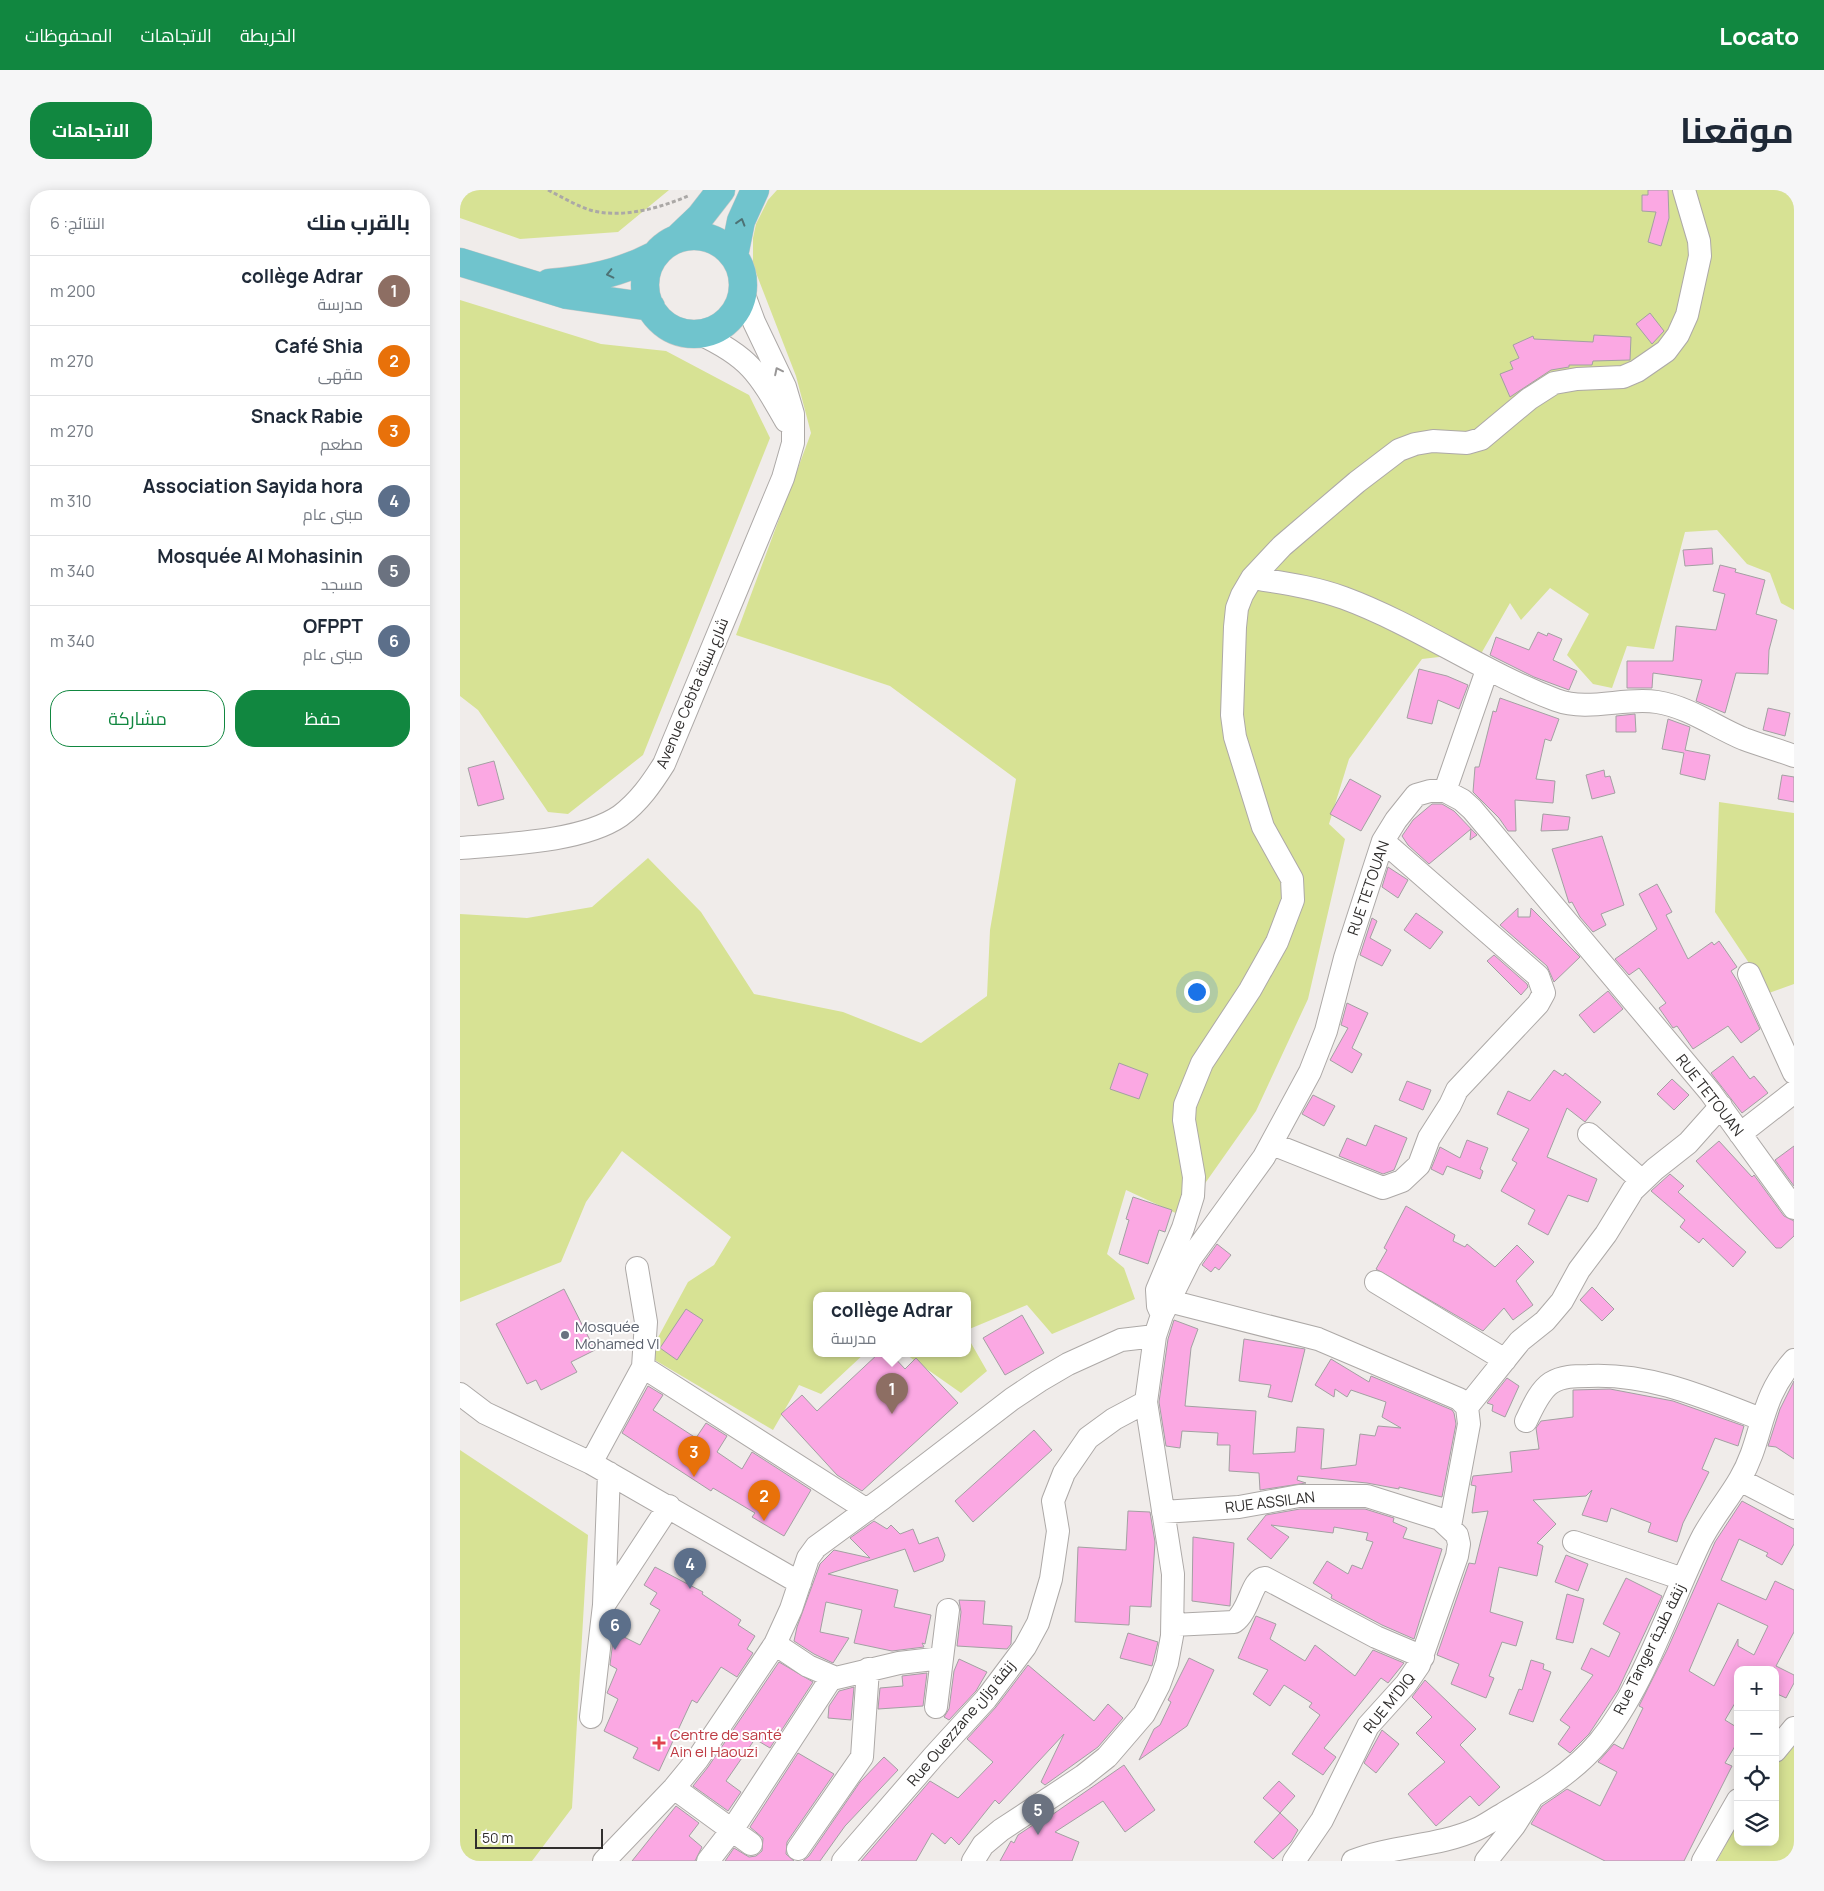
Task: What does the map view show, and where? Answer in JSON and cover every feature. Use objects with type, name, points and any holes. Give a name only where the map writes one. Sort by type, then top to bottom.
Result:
[{"type":"main road","points":[[678,238],[700,217],[720,190]]},
{"type":"main road","points":[[734,256],[741,221],[755,190]]},
{"type":"main road","points":[[537,284],[608,275],[629,268],[655,255],[669,242],[690,235],[715,240],[734,256],[740,267],[743,292],[740,305],[724,325],[700,334],[685,333],[671,328],[659,320],[650,308],[646,294],[645,280],[648,267],[655,255]]},
{"type":"main road","points":[[460,262],[567,294],[650,308]]},
{"type":"street","points":[[1468,1407],[1454,1396],[1318,1339],[1158,1306],[1157,1290],[1184,1228],[1193,1196],[1194,1177],[1184,1120],[1185,1105],[1202,1063],[1250,990],[1277,942],[1294,900],[1292,879],[1263,827],[1234,737],[1232,715],[1237,608],[1252,578],[1282,546],[1370,471],[1399,450],[1415,444],[1433,441],[1467,443],[1481,439],[1499,426],[1529,399],[1554,383],[1577,379],[1623,376],[1637,371],[1666,351],[1678,335],[1687,315],[1700,256],[1699,241],[1684,190]]},
{"type":"street","name":"Avenue Cebta شارع سبتة","points":[[460,848],[552,838],[586,831],[620,816],[648,788],[664,764],[783,478],[791,453],[794,425],[790,400],[754,322],[743,292]]},
{"type":"street","points":[[700,334],[734,351],[750,364],[763,380],[794,435]]},
{"type":"street","points":[[1252,578],[1291,584],[1343,598],[1487,670],[1575,705],[1643,701],[1670,705],[1693,714],[1743,739],[1794,756]]},
{"type":"street","points":[[1445,792],[1487,670]]},
{"type":"street","name":"RUE TETOUAN","points":[[973,1861],[983,1845],[1001,1830],[1083,1776],[1108,1757],[1144,1714],[1159,1685],[1167,1663],[1173,1625],[1173,1574],[1146,1402],[1155,1336],[1166,1308],[1190,1259],[1205,1236],[1238,1195],[1272,1144],[1320,1049],[1345,958],[1383,841],[1402,810],[1416,795],[1430,791],[1445,792],[1462,800],[1485,824],[1720,1106],[1794,1208]]},
{"type":"street","points":[[1272,1144],[1383,1188],[1402,1181],[1419,1165],[1429,1138],[1450,1105],[1457,1090],[1538,1004],[1544,993],[1538,976],[1383,841]]},
{"type":"street","points":[[1749,974],[1794,1073]]},
{"type":"street","points":[[1740,1134],[1794,1092]]},
{"type":"street","points":[[1442,1521],[1467,1432],[1468,1407],[1520,1341],[1558,1306],[1579,1270],[1642,1181],[1688,1142],[1720,1106]]},
{"type":"street","points":[[1589,1134],[1642,1181]]},
{"type":"street","points":[[591,1717],[604,1605],[600,1468],[643,1368],[646,1322],[637,1268]]},
{"type":"street","points":[[1376,1282],[1504,1360]]},
{"type":"street","points":[[604,1861],[674,1788],[697,1760],[775,1644],[812,1552],[825,1540],[1012,1399],[1039,1381],[1076,1360],[1121,1340],[1155,1336]]},
{"type":"street","name":"Rue Tanger زنقة طنجة","points":[[1353,1861],[1378,1853],[1461,1836],[1479,1828],[1531,1798],[1566,1772],[1600,1741],[1624,1704],[1662,1628],[1706,1531],[1740,1480],[1750,1459],[1761,1419],[1778,1380],[1794,1360]]},
{"type":"street","points":[[643,1368],[867,1510]]},
{"type":"street","points":[[1526,1422],[1542,1392],[1553,1382],[1564,1377],[1598,1375],[1657,1381],[1689,1391],[1761,1419]]},
{"type":"street","points":[[463,1402],[600,1468],[800,1583]]},
{"type":"street","name":"Rue Ouezzane زنقة وزان","points":[[843,1861],[933,1756],[986,1699],[1025,1647],[1038,1623],[1051,1579],[1058,1532],[1053,1501],[1064,1473],[1088,1438],[1114,1420],[1146,1402]]},
{"type":"street","points":[[1740,1480],[1794,1508]]},
{"type":"street","name":"RUE ASSILAN","points":[[1163,1512],[1239,1507],[1299,1496],[1367,1496],[1442,1521]]},
{"type":"street","points":[[604,1605],[669,1506]]},
{"type":"street","name":"RUE M'DIQ","points":[[1294,1861],[1322,1820],[1368,1726],[1406,1684],[1423,1657],[1459,1550],[1458,1536],[1442,1521]]},
{"type":"street","points":[[1574,1542],[1683,1579]]},
{"type":"street","points":[[1173,1625],[1234,1622],[1245,1610],[1254,1585],[1259,1579],[1265,1578],[1376,1637],[1423,1657]]},
{"type":"street","points":[[936,1707],[948,1610]]},
{"type":"street","points":[[775,1644],[808,1666],[832,1677],[842,1677],[868,1669],[942,1658]]},
{"type":"street","points":[[798,1849],[862,1757],[868,1669]]},
{"type":"street","points":[[708,1861],[732,1830],[832,1677]]},
{"type":"street","points":[[1779,1746],[1794,1728]]},
{"type":"street","points":[[674,1788],[751,1844]]},
{"type":"street","points":[[1486,1861],[1514,1826],[1531,1798]]},
{"type":"street","points":[[1702,1861],[1737,1801]]},
{"type":"path","points":[[548,190],[587,209],[614,212],[656,208],[692,193]]},
{"type":"green space","points":[[460,190],[669,190],[618,232],[520,239],[460,218]]},
{"type":"green space","points":[[777,190],[1794,190],[1794,610],[1781,603],[1770,573],[1747,564],[1717,530],[1685,532],[1654,649],[1627,646],[1612,688],[1593,684],[1567,655],[1589,614],[1550,588],[1521,620],[1510,603],[1482,652],[1422,659],[1349,759],[1329,824],[1345,839],[1308,999],[1256,1111],[1182,1216],[1126,1190],[1107,1254],[1124,1268],[1135,1299],[1052,1334],[1027,1305],[971,1328],[971,1292],[813,1292],[813,1357],[861,1357],[821,1394],[799,1385],[773,1430],[648,1356],[688,1282],[714,1265],[731,1237],[622,1151],[586,1202],[561,1262],[460,1302],[460,914],[527,918],[592,907],[648,858],[701,912],[754,994],[843,1012],[921,1043],[987,996],[990,930],[1016,779],[890,686],[736,635],[811,433],[796,376],[753,265],[753,238],[756,224],[768,200]]},
{"type":"green space","points":[[460,300],[601,344],[666,351],[749,395],[770,438],[643,755],[568,814],[548,812],[478,710],[460,696]]},
{"type":"green space","points":[[1719,802],[1794,813],[1794,984],[1769,993],[1715,912]]},
{"type":"green space","points":[[971,1343],[987,1371],[961,1393],[910,1357],[971,1357]]},
{"type":"green space","points":[[460,1450],[588,1535],[572,1808],[532,1861],[460,1861]]},
{"type":"green space","points":[[1794,1737],[1794,1861],[1717,1861],[1734,1829],[1734,1846],[1779,1846],[1779,1756]]},
{"type":"building","points":[[1648,190],[1668,190],[1669,218],[1661,246],[1648,242],[1656,212],[1642,211],[1642,195],[1648,195]]},
{"type":"building","points":[[1650,313],[1664,331],[1652,344],[1636,324]]},
{"type":"building","points":[[1594,335],[1631,337],[1630,360],[1593,361],[1592,365],[1569,365],[1569,367],[1551,370],[1510,397],[1500,374],[1513,369],[1510,362],[1519,358],[1513,345],[1533,336],[1534,339],[1593,342]]},
{"type":"building","points":[[1712,548],[1713,564],[1685,566],[1683,550]]},
{"type":"building","points":[[1720,565],[1736,569],[1735,572],[1765,580],[1756,614],[1777,620],[1769,650],[1768,674],[1736,673],[1725,713],[1696,701],[1702,680],[1653,673],[1652,688],[1627,688],[1627,661],[1673,661],[1676,626],[1716,630],[1725,594],[1713,591]]},
{"type":"building","points":[[1538,632],[1547,636],[1548,633],[1562,639],[1553,660],[1577,671],[1569,690],[1534,677],[1490,655],[1496,637],[1529,650]]},
{"type":"building","points":[[1419,669],[1447,676],[1468,685],[1459,709],[1438,700],[1432,724],[1407,718]]},
{"type":"building","points":[[1500,698],[1559,719],[1551,741],[1545,739],[1536,779],[1555,781],[1553,803],[1515,800],[1516,831],[1508,831],[1499,818],[1473,792],[1475,767],[1479,767],[1493,711],[1496,712]]},
{"type":"building","points":[[1768,708],[1790,713],[1785,736],[1763,730]]},
{"type":"building","points":[[1635,714],[1636,732],[1616,732],[1616,716]]},
{"type":"building","points":[[1668,719],[1690,727],[1685,750],[1710,755],[1705,780],[1680,774],[1684,753],[1662,749]]},
{"type":"building","points":[[494,761],[504,799],[478,806],[468,768]]},
{"type":"building","points":[[1604,770],[1605,777],[1610,776],[1615,793],[1592,799],[1586,775]]},
{"type":"building","points":[[1782,775],[1794,777],[1794,802],[1778,799]]},
{"type":"building","points":[[1350,779],[1381,796],[1361,831],[1330,814]]},
{"type":"building","points":[[1432,804],[1442,804],[1454,811],[1477,835],[1470,840],[1471,829],[1429,864],[1408,845],[1402,836],[1413,820]]},
{"type":"building","points":[[1543,814],[1570,817],[1568,830],[1541,831]]},
{"type":"building","points":[[1602,836],[1624,905],[1601,914],[1606,925],[1593,932],[1580,917],[1572,902],[1569,903],[1552,849]]},
{"type":"building","points":[[1388,867],[1408,880],[1398,898],[1382,887]]},
{"type":"building","points":[[1657,884],[1672,912],[1666,915],[1688,959],[1712,942],[1714,945],[1719,941],[1737,967],[1731,971],[1760,1029],[1741,1043],[1728,1026],[1693,1049],[1677,1026],[1673,1028],[1659,1008],[1666,1003],[1639,968],[1629,975],[1615,959],[1657,929],[1639,894]]},
{"type":"building","points":[[1518,908],[1518,917],[1530,917],[1531,908],[1580,957],[1554,982],[1547,966],[1500,925]]},
{"type":"building","points":[[1416,913],[1443,932],[1430,949],[1404,930]]},
{"type":"building","points":[[1372,918],[1377,921],[1370,938],[1391,950],[1382,966],[1360,955]]},
{"type":"building","points":[[1494,955],[1527,984],[1528,987],[1521,995],[1487,961]]},
{"type":"building","points":[[1608,991],[1623,1009],[1594,1033],[1579,1015]]},
{"type":"building","points":[[1347,1003],[1368,1013],[1352,1048],[1362,1054],[1352,1073],[1330,1060],[1348,1028],[1341,1025]]},
{"type":"building","points":[[1733,1056],[1750,1079],[1754,1076],[1768,1093],[1742,1113],[1711,1073]]},
{"type":"building","points":[[1119,1063],[1148,1074],[1139,1099],[1110,1089]]},
{"type":"building","points":[[1554,1070],[1563,1076],[1565,1073],[1601,1102],[1585,1122],[1567,1108],[1547,1157],[1597,1179],[1588,1202],[1568,1195],[1548,1235],[1528,1224],[1535,1210],[1501,1191],[1517,1163],[1512,1160],[1529,1129],[1497,1114],[1508,1091],[1530,1101]]},
{"type":"building","points":[[1672,1079],[1689,1095],[1674,1110],[1657,1094]]},
{"type":"building","points":[[1407,1081],[1431,1090],[1423,1110],[1399,1100]]},
{"type":"building","points":[[1313,1095],[1335,1106],[1324,1126],[1302,1114]]},
{"type":"building","points":[[1375,1125],[1407,1138],[1394,1170],[1383,1174],[1339,1156],[1347,1138],[1366,1146]]},
{"type":"building","points":[[1467,1140],[1488,1148],[1480,1169],[1483,1171],[1480,1179],[1447,1166],[1443,1175],[1431,1169],[1440,1147],[1460,1158]]},
{"type":"building","points":[[1719,1141],[1752,1177],[1754,1175],[1784,1216],[1794,1221],[1794,1236],[1781,1248],[1776,1248],[1696,1161]]},
{"type":"building","points":[[1794,1146],[1794,1186],[1775,1160]]},
{"type":"building","points":[[1670,1174],[1684,1186],[1678,1192],[1746,1252],[1733,1267],[1703,1238],[1699,1243],[1680,1227],[1685,1220],[1651,1191]]},
{"type":"building","points":[[1133,1197],[1172,1210],[1165,1232],[1159,1230],[1148,1264],[1119,1254],[1129,1220],[1126,1219]]},
{"type":"building","points":[[1406,1206],[1455,1235],[1453,1241],[1465,1247],[1467,1244],[1495,1267],[1517,1245],[1534,1262],[1516,1281],[1533,1305],[1513,1320],[1504,1308],[1483,1331],[1376,1269],[1387,1250],[1384,1248]]},
{"type":"building","points":[[1217,1244],[1231,1255],[1219,1270],[1215,1267],[1211,1272],[1202,1265]]},
{"type":"building","points":[[1592,1287],[1614,1309],[1602,1321],[1580,1300]]},
{"type":"building","points":[[564,1289],[595,1350],[571,1362],[577,1372],[541,1390],[536,1380],[527,1384],[496,1324]]},
{"type":"building","points":[[686,1309],[703,1320],[677,1360],[660,1348]]},
{"type":"building","points":[[1022,1315],[1044,1353],[1005,1375],[983,1338]]},
{"type":"building","points":[[1174,1320],[1198,1329],[1191,1348],[1185,1406],[1256,1411],[1253,1454],[1295,1452],[1297,1427],[1324,1429],[1321,1469],[1356,1465],[1360,1434],[1375,1436],[1378,1426],[1401,1428],[1382,1417],[1386,1402],[1351,1390],[1347,1397],[1335,1389],[1334,1397],[1315,1385],[1331,1359],[1369,1382],[1371,1376],[1452,1410],[1456,1424],[1442,1497],[1399,1487],[1399,1489],[1367,1483],[1298,1476],[1297,1480],[1306,1483],[1260,1490],[1259,1473],[1229,1471],[1230,1445],[1217,1445],[1218,1433],[1182,1431],[1180,1448],[1166,1446],[1159,1402],[1168,1339]]},
{"type":"building","points":[[1244,1339],[1305,1349],[1292,1402],[1268,1397],[1271,1385],[1239,1381]]},
{"type":"building","points":[[875,1357],[894,1357],[905,1369],[916,1358],[958,1403],[862,1491],[837,1475],[781,1414],[802,1395],[817,1411]]},
{"type":"building","points":[[1507,1378],[1519,1386],[1505,1417],[1492,1411],[1493,1405],[1487,1403]]},
{"type":"building","points":[[1794,1381],[1794,1459],[1776,1447],[1768,1446],[1780,1409]]},
{"type":"building","points":[[648,1386],[663,1395],[653,1410],[696,1438],[706,1423],[727,1436],[717,1452],[742,1469],[752,1452],[811,1490],[784,1536],[752,1517],[755,1513],[713,1488],[711,1491],[622,1433]]},
{"type":"building","points":[[1610,1389],[1673,1401],[1744,1426],[1738,1446],[1715,1438],[1702,1469],[1709,1472],[1683,1523],[1677,1542],[1648,1532],[1651,1523],[1611,1508],[1607,1522],[1582,1515],[1592,1490],[1586,1496],[1533,1500],[1556,1524],[1537,1543],[1543,1546],[1537,1576],[1499,1567],[1490,1612],[1523,1622],[1516,1646],[1502,1642],[1489,1676],[1494,1678],[1486,1698],[1451,1684],[1459,1664],[1437,1655],[1469,1563],[1475,1564],[1488,1511],[1472,1513],[1476,1486],[1471,1485],[1473,1476],[1512,1472],[1510,1452],[1539,1449],[1536,1428],[1541,1421],[1573,1417],[1573,1390]]},
{"type":"building","points":[[1034,1430],[1052,1450],[973,1522],[955,1501]]},
{"type":"building","points":[[1742,1501],[1794,1529],[1794,1544],[1782,1565],[1766,1556],[1768,1553],[1739,1539],[1721,1580],[1766,1600],[1775,1581],[1794,1590],[1794,1632],[1776,1666],[1734,1666],[1734,1705],[1725,1720],[1734,1726],[1734,1748],[1725,1763],[1732,1766],[1684,1861],[1605,1861],[1531,1824],[1542,1806],[1567,1789],[1600,1806],[1617,1772],[1598,1762],[1614,1744],[1623,1749],[1643,1708],[1639,1706],[1667,1650],[1715,1542]],"holes":[[[1718,1603],[1768,1626],[1754,1655],[1738,1646],[1738,1639],[1714,1686],[1689,1671]]]},
{"type":"building","points":[[1300,1509],[1365,1509],[1394,1518],[1393,1522],[1407,1528],[1403,1538],[1442,1549],[1414,1639],[1382,1625],[1331,1598],[1332,1595],[1313,1583],[1327,1561],[1348,1574],[1352,1565],[1362,1569],[1373,1542],[1366,1540],[1368,1533],[1334,1527],[1333,1533],[1271,1525],[1289,1537],[1271,1559],[1247,1539],[1266,1515]]},
{"type":"building","points":[[1128,1511],[1150,1512],[1155,1542],[1151,1607],[1130,1606],[1129,1625],[1075,1622],[1078,1547],[1126,1550]]},
{"type":"building","points":[[874,1521],[887,1529],[891,1525],[900,1534],[913,1529],[919,1544],[938,1537],[945,1555],[943,1561],[914,1572],[905,1549],[828,1574],[898,1590],[894,1607],[931,1615],[925,1644],[922,1643],[924,1647],[892,1651],[854,1643],[862,1610],[826,1602],[820,1632],[849,1638],[833,1663],[794,1641],[797,1627],[820,1564],[834,1550],[870,1558],[850,1538]]},
{"type":"building","points":[[1193,1537],[1234,1543],[1230,1606],[1192,1601]]},
{"type":"building","points":[[1566,1555],[1588,1564],[1578,1591],[1555,1582]]},
{"type":"building","points":[[655,1567],[703,1592],[702,1594],[741,1620],[738,1625],[755,1636],[747,1649],[753,1653],[737,1677],[721,1667],[697,1703],[692,1700],[659,1771],[633,1758],[638,1748],[604,1731],[618,1699],[607,1693],[617,1669],[610,1665],[614,1632],[640,1645],[660,1610],[650,1604],[657,1593],[644,1585]]},
{"type":"building","points":[[1626,1578],[1662,1596],[1618,1690],[1589,1734],[1570,1753],[1558,1744],[1570,1727],[1560,1720],[1593,1675],[1581,1669],[1591,1648],[1609,1657],[1620,1633],[1603,1624]]},
{"type":"building","points":[[1567,1594],[1584,1599],[1573,1643],[1556,1639]]},
{"type":"building","points":[[959,1600],[985,1601],[983,1624],[1012,1626],[1011,1644],[1007,1649],[957,1646],[961,1612]]},
{"type":"building","points":[[1256,1616],[1276,1624],[1270,1639],[1305,1661],[1315,1645],[1355,1676],[1373,1650],[1404,1663],[1388,1683],[1381,1678],[1324,1748],[1336,1757],[1323,1775],[1292,1754],[1320,1715],[1309,1707],[1312,1703],[1284,1685],[1270,1706],[1253,1694],[1268,1670],[1238,1658]]},
{"type":"building","points":[[1128,1633],[1158,1642],[1152,1666],[1120,1658]]},
{"type":"building","points":[[1189,1658],[1214,1670],[1187,1726],[1139,1760],[1154,1729],[1160,1725],[1171,1702],[1168,1700]]},
{"type":"building","points":[[959,1659],[987,1672],[976,1691],[949,1720],[944,1717],[949,1709],[954,1671]]},
{"type":"building","points":[[1531,1660],[1544,1664],[1543,1669],[1551,1672],[1533,1722],[1509,1714],[1519,1689],[1522,1690]]},
{"type":"building","points":[[779,1662],[813,1682],[770,1748],[755,1739],[726,1781],[741,1792],[728,1811],[693,1786]]},
{"type":"building","points":[[1028,1665],[1094,1721],[1108,1704],[1123,1718],[1098,1747],[1045,1785],[1041,1782],[1064,1734],[999,1804],[995,1800],[959,1845],[951,1837],[945,1844],[932,1833],[916,1861],[861,1861],[930,1781],[958,1798],[993,1762],[967,1739],[996,1707]]},
{"type":"building","points":[[1779,1668],[1794,1675],[1794,1683],[1786,1698],[1779,1695]]},
{"type":"building","points":[[927,1673],[923,1706],[878,1709],[880,1688],[903,1686],[902,1676]]},
{"type":"building","points":[[1425,1680],[1476,1729],[1460,1745],[1500,1787],[1479,1806],[1470,1796],[1436,1826],[1408,1794],[1445,1762],[1416,1733],[1432,1717],[1412,1697]]},
{"type":"building","points":[[854,1687],[851,1720],[828,1718],[829,1706],[839,1691]]},
{"type":"building","points":[[1382,1730],[1399,1744],[1376,1773],[1364,1763]]},
{"type":"building","points":[[798,1753],[834,1774],[787,1842],[786,1854],[794,1861],[725,1861],[734,1848],[749,1857],[756,1856],[762,1851],[763,1838],[750,1827]]},
{"type":"building","points":[[884,1757],[898,1770],[845,1826],[820,1861],[803,1861],[809,1856],[860,1782]]},
{"type":"building","points":[[1124,1765],[1155,1810],[1125,1832],[1103,1801],[1055,1832],[1079,1842],[1072,1861],[1000,1861],[1011,1841],[1014,1843],[1018,1835],[1045,1817],[1046,1819]]},
{"type":"building","points":[[1279,1781],[1295,1796],[1280,1813],[1263,1798]]},
{"type":"building","points":[[676,1806],[699,1823],[689,1836],[702,1847],[695,1861],[632,1861]]},
{"type":"building","points":[[1280,1813],[1298,1830],[1291,1842],[1273,1859],[1254,1842]]},
{"type":"place","name":"Mosquée Mohamed VI","points":[[565,1335]]},
{"type":"place","name":"collège Adrar","points":[[892,1414]]},
{"type":"place","name":"Snack Rabie","points":[[694,1477]]},
{"type":"place","name":"Café Shia","points":[[764,1521]]},
{"type":"place","name":"Association Sayida hora","points":[[690,1589]]},
{"type":"place","name":"OFPPT","points":[[615,1650]]},
{"type":"place","name":"Centre de santé Ain el Haouzi","points":[[659,1743]]},
{"type":"place","name":"Mosquée Al Mohasinin","points":[[1038,1835]]}]
